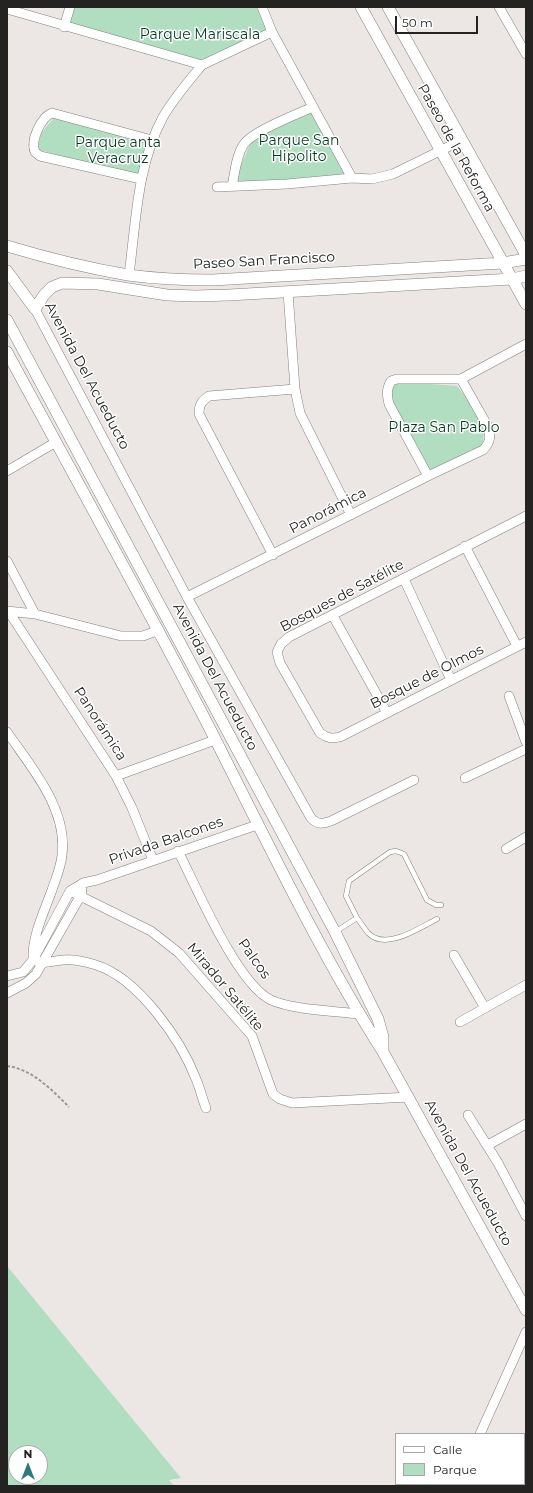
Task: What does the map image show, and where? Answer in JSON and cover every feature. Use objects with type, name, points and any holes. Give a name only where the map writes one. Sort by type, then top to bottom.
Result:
[{"type":"street","points":[[64,27],[70,7]]},
{"type":"street","points":[[262,7],[272,32],[352,178]]},
{"type":"street","name":"Paseo de la Reforma","points":[[361,7],[526,304]]},
{"type":"street","name":"Paseo de la Reforma","points":[[388,7],[526,255]]},
{"type":"street","points":[[499,7],[526,52]]},
{"type":"street","points":[[7,9],[64,27],[202,66]]},
{"type":"street","points":[[129,275],[141,179],[152,140],[164,116],[179,94],[202,66],[272,32]]},
{"type":"street","points":[[232,186],[239,155],[245,143],[254,135],[313,107]]},
{"type":"street","points":[[141,179],[40,156],[35,152],[33,143],[44,118],[52,113],[152,140]]},
{"type":"street","points":[[217,187],[287,184],[352,178],[372,179],[393,174],[462,140]]},
{"type":"street","name":"Paseo San Francisco","points":[[7,246],[70,263],[129,275],[165,279],[214,280],[503,263],[526,259]]},
{"type":"street","name":"Avenida Del Acueducto","points":[[7,271],[36,309],[187,597],[311,818],[316,823],[323,824],[414,780]]},
{"type":"street","points":[[36,309],[48,291],[62,283],[98,284],[167,295],[229,295],[512,279],[526,276]]},
{"type":"street","points":[[288,292],[295,389],[300,413],[351,515]]},
{"type":"street","name":"Avenida Del Acueducto","points":[[7,320],[335,932],[378,1019],[383,1037],[383,1052]]},
{"type":"street","points":[[428,476],[389,404],[387,395],[388,387],[391,382],[398,380],[461,379],[526,344]]},
{"type":"street","name":"Avenida Del Acueducto","points":[[7,352],[159,630],[257,825],[359,1014],[409,1097],[526,1310]]},
{"type":"street","name":"Panorámica","points":[[187,597],[483,450],[490,440],[489,429],[461,379]]},
{"type":"street","points":[[273,555],[199,414],[199,407],[202,401],[209,396],[295,389]]},
{"type":"street","points":[[7,471],[56,442]]},
{"type":"street","name":"Bosques de Satélite","points":[[340,737],[334,739],[326,738],[320,733],[280,662],[277,652],[281,644],[289,637],[333,616],[526,516]]},
{"type":"street","points":[[466,546],[517,646]]},
{"type":"street","points":[[7,561],[35,614]]},
{"type":"street","points":[[404,579],[451,680]]},
{"type":"street","points":[[8,611],[35,614],[121,636],[143,636],[159,630]]},
{"type":"street","name":"Panorámica","points":[[8,611],[116,776],[132,808],[153,860]]},
{"type":"street","points":[[333,616],[387,713]]},
{"type":"street","name":"Bosque de Olmos","points":[[340,737],[526,642]]},
{"type":"street","points":[[508,696],[526,742]]},
{"type":"street","points":[[7,732],[44,786],[58,816],[62,834],[60,869],[34,944],[38,962]]},
{"type":"street","points":[[116,776],[215,740]]},
{"type":"street","points":[[465,778],[526,749]]},
{"type":"street","name":"Privada Balcones","points":[[70,891],[83,883],[97,880],[257,825]]},
{"type":"street","points":[[506,849],[526,837]]},
{"type":"street","name":"Palcos","points":[[178,851],[239,967],[254,986],[271,1000],[291,1005],[359,1014]]},
{"type":"street","points":[[7,976],[23,972],[38,962],[81,896],[83,883]]},
{"type":"street","points":[[7,993],[26,984],[38,962],[70,891]]},
{"type":"street","name":"Mirador Satélite","points":[[70,891],[152,931],[179,953],[252,1036],[273,1094],[280,1099],[292,1103],[409,1097]]},
{"type":"street","points":[[454,954],[485,1008]]},
{"type":"street","points":[[38,962],[64,960],[97,966],[122,979],[157,1014],[176,1040],[196,1078],[206,1108]]},
{"type":"street","points":[[460,1022],[526,985]]},
{"type":"street","points":[[468,1115],[488,1145],[523,1205],[526,1216]]},
{"type":"street","points":[[488,1145],[526,1124]]},
{"type":"street","points":[[480,1433],[526,1332]]},
{"type":"lane","points":[[437,919],[392,941],[380,939],[369,934],[357,918],[346,896],[349,881],[378,858],[390,852],[396,851],[404,854],[409,859],[427,900],[436,905],[441,905]]},
{"type":"lane","points":[[335,932],[357,918]]},
{"type":"path","points":[[7,1066],[36,1078],[49,1087],[69,1107]]},
{"type":"green space","name":"Parque Mariscala","points":[[70,7],[256,7],[272,32],[202,65],[64,27]]},
{"type":"green space","name":"Parque San Hipolito","points":[[313,107],[352,178],[232,186],[254,135]]},
{"type":"green space","name":"Parque anta Veracruz","points":[[57,114],[152,140],[141,179],[33,148],[33,143]]},
{"type":"green space","name":"Plaza San Pablo","points":[[391,381],[457,386],[484,419],[483,450],[428,476],[389,404]]},
{"type":"green space","points":[[7,1266],[181,1478],[169,1480],[174,1486],[7,1486]]}]
